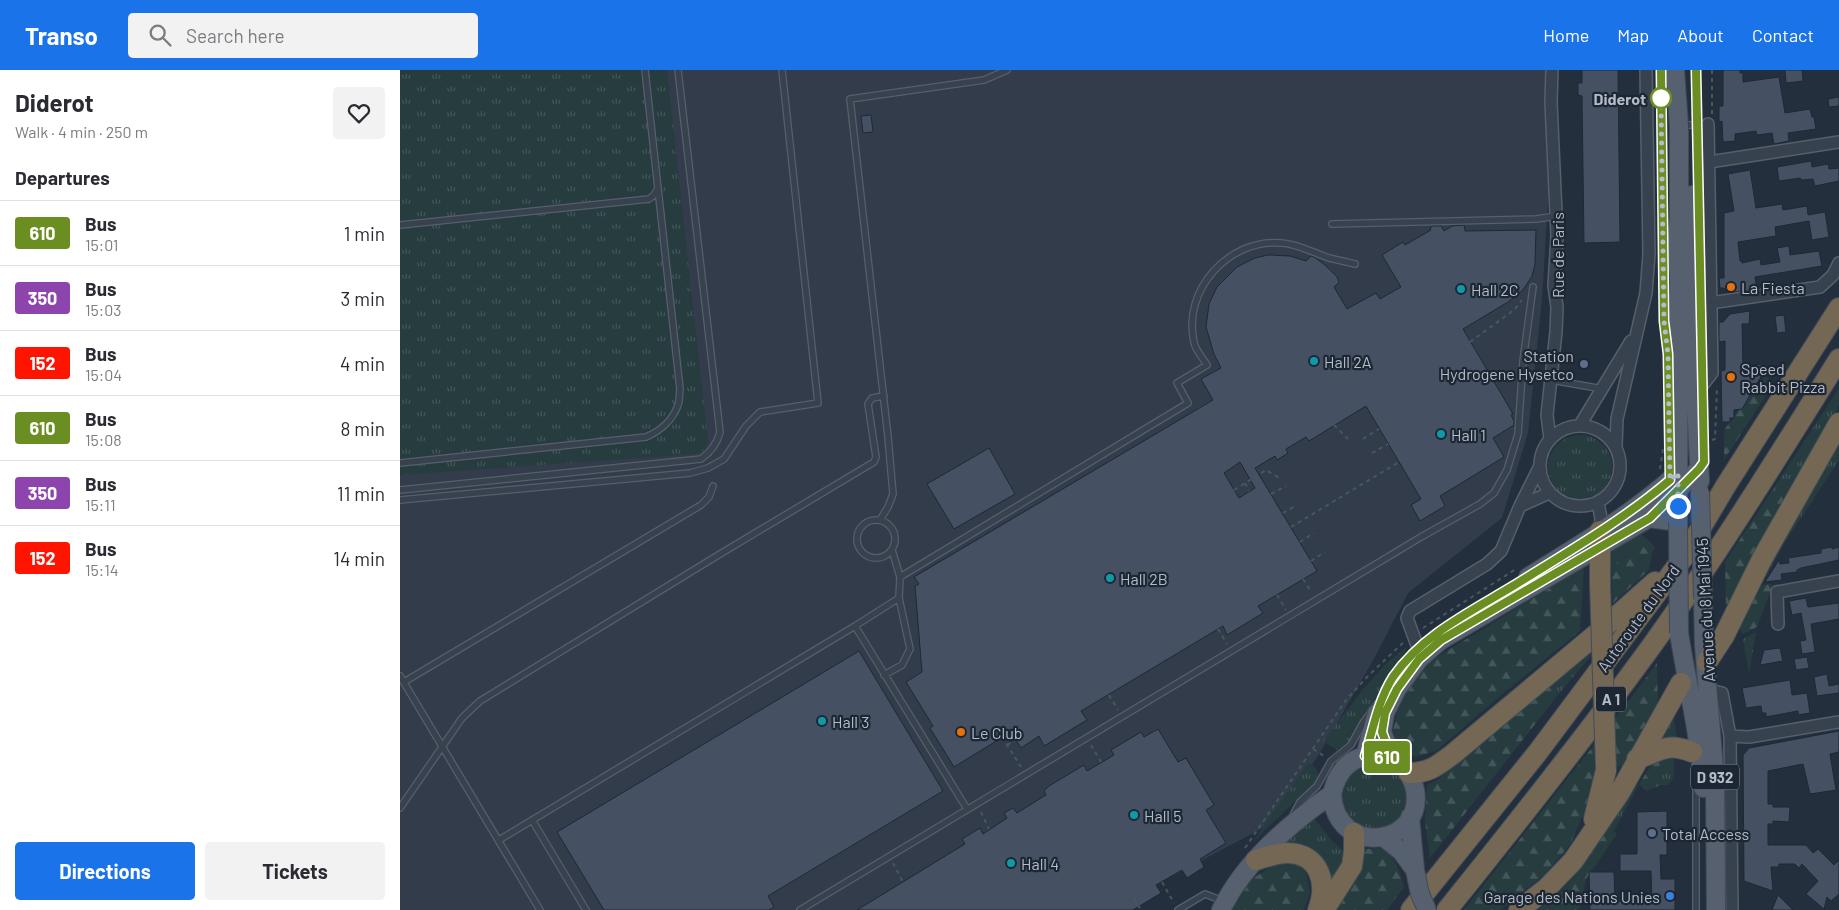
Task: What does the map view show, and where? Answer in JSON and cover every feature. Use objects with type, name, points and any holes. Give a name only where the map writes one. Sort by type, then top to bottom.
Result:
[{"type":"highway","name":"Autoroute du Nord","points":[[1411,910],[1544,744],[1683,558],[1839,308]]},
{"type":"highway","name":"Autoroute du Nord","points":[[1447,910],[1525,812],[1654,643],[1764,480],[1839,359]]},
{"type":"highway","points":[[1710,654],[1724,636],[1762,559],[1839,423]]},
{"type":"highway","points":[[1582,848],[1600,802],[1606,770],[1600,540]]},
{"type":"highway","points":[[1409,773],[1421,773],[1433,768],[1452,754],[1600,631],[1683,558]]},
{"type":"highway","points":[[1519,910],[1562,874],[1582,848],[1620,792],[1637,759],[1684,687]]},
{"type":"highway","points":[[1637,759],[1658,750],[1672,747],[1694,754]]},
{"type":"highway","points":[[1324,910],[1352,866],[1354,833]]},
{"type":"highway","points":[[1256,860],[1284,853],[1298,854],[1311,862],[1320,873],[1323,883],[1323,892],[1318,910]]},
{"type":"main road","name":"Avenue du 8 Mai 1945","points":[[1674,70],[1679,135],[1679,218],[1675,251],[1679,275],[1673,482],[1676,639],[1694,754],[1704,792],[1705,910]]},
{"type":"main road","name":"Avenue du 8 Mai 1945","points":[[1687,70],[1698,125],[1703,382],[1703,599],[1714,691],[1716,910]]},
{"type":"main road","points":[[1392,759],[1382,732],[1385,713],[1397,689],[1419,659],[1441,640],[1600,540],[1652,496],[1673,482],[1702,476]]},
{"type":"main road","points":[[1365,756],[1381,699],[1392,679],[1418,648],[1451,623],[1600,540],[1650,518],[1673,482]]},
{"type":"main road","points":[[1650,518],[1674,525]]},
{"type":"main road","points":[[1684,687],[1710,654]]},
{"type":"main road","points":[[1374,755],[1392,759],[1409,773],[1414,784],[1416,795],[1410,818],[1394,834],[1383,837],[1363,837],[1343,826],[1336,815],[1332,805],[1335,781],[1342,769],[1352,760],[1374,755]]},
{"type":"main road","points":[[1223,906],[1238,882],[1256,860],[1302,816],[1332,794]]},
{"type":"main road","points":[[1302,816],[1336,815]]},
{"type":"main road","points":[[1410,818],[1415,870],[1420,894],[1427,910]]},
{"type":"main road","points":[[1383,837],[1402,851],[1415,870]]},
{"type":"street","name":"Rue de Paris","points":[[1550,439],[1547,415],[1557,324],[1554,286],[1557,256],[1557,216],[1551,102],[1552,70]]},
{"type":"street","points":[[1616,446],[1617,419],[1646,293],[1649,254],[1646,70]]},
{"type":"street","name":"Avenue du 8 Mai 1945","points":[[1698,125],[1709,162],[1710,303],[1703,382]]},
{"type":"street","points":[[1709,162],[1839,142]]},
{"type":"street","points":[[1710,303],[1820,287],[1833,275],[1839,264]]},
{"type":"street","points":[[1580,425],[1637,330]]},
{"type":"street","points":[[1418,648],[1407,618],[1410,611],[1487,564],[1501,551],[1539,468],[1542,452],[1550,439],[1559,431],[1569,427],[1580,425],[1591,427],[1601,431],[1610,438],[1616,446],[1621,459],[1620,473],[1616,485],[1598,502],[1584,506],[1571,506],[1559,501],[1550,493],[1542,481],[1539,468]]},
{"type":"street","points":[[1520,506],[1550,493]]},
{"type":"street","points":[[1598,502],[1601,518],[1600,540]]},
{"type":"street","points":[[1778,624],[1777,592],[1839,581]]},
{"type":"street","points":[[1714,691],[1722,693],[1730,736],[1732,910]]},
{"type":"street","points":[[1730,736],[1749,737],[1839,722]]},
{"type":"lane","points":[[400,462],[646,437],[657,432],[668,422],[678,406],[680,389],[645,70]]},
{"type":"lane","points":[[400,490],[701,459],[715,445],[720,432],[678,70]]},
{"type":"lane","points":[[400,500],[690,473],[708,468],[724,459],[742,432],[760,412],[818,403],[782,70]]},
{"type":"lane","points":[[880,520],[893,494],[884,396],[850,99],[984,80],[1007,70]]},
{"type":"lane","points":[[1661,70],[1664,321],[1668,354],[1670,444]]},
{"type":"lane","points":[[1696,70],[1698,202]]},
{"type":"lane","points":[[400,225],[649,199],[658,188]]},
{"type":"lane","points":[[1332,224],[1536,219],[1557,216]]},
{"type":"lane","points":[[900,577],[1188,403],[1176,384],[1207,365],[1194,344],[1192,324],[1195,302],[1202,285],[1212,271],[1231,256],[1255,244],[1282,243],[1355,264]]},
{"type":"lane","points":[[802,910],[1421,537],[1480,504],[1494,493],[1507,470],[1518,434],[1523,361],[1533,287]]},
{"type":"lane","points":[[1551,380],[1603,389]]},
{"type":"lane","points":[[400,808],[462,718],[480,701],[874,462],[876,457],[868,404],[872,398],[884,396]]},
{"type":"lane","points":[[404,682],[701,504],[709,496],[713,486]]},
{"type":"lane","points":[[874,519],[885,521],[894,530],[896,541],[892,550],[884,557],[873,558],[864,553],[858,544],[858,533],[864,524],[874,519]]},
{"type":"lane","points":[[884,675],[902,665],[910,649],[899,598],[900,577],[892,550]]},
{"type":"lane","points":[[498,840],[899,598]]},
{"type":"lane","points":[[855,626],[967,810]]},
{"type":"lane","points":[[1676,658],[1684,687]]},
{"type":"lane","points":[[400,676],[540,910]]},
{"type":"lane","points":[[1284,833],[1300,802],[1317,786],[1331,761],[1351,745],[1363,723],[1381,699]]},
{"type":"lane","points":[[1722,777],[1723,850]]},
{"type":"lane","points":[[1695,782],[1696,910]]},
{"type":"lane","points":[[532,820],[586,910]]},
{"type":"lane","points":[[1178,910],[1205,894],[1223,906]]},
{"type":"path","points":[[1712,70],[1712,105]]},
{"type":"path","points":[[1470,342],[1514,310],[1524,298]]},
{"type":"path","points":[[1334,426],[1348,439]]},
{"type":"path","points":[[1363,438],[1379,429]]},
{"type":"path","points":[[1372,454],[1388,444]]},
{"type":"path","points":[[1291,527],[1399,462]]},
{"type":"path","points":[[1234,490],[1266,470],[1282,479]]},
{"type":"path","points":[[1244,483],[1249,491]]},
{"type":"path","points":[[1271,494],[1286,486]]},
{"type":"path","points":[[1283,513],[1297,505]]},
{"type":"path","points":[[1300,542],[1314,533]]},
{"type":"path","points":[[1311,561],[1325,552]]},
{"type":"path","points":[[1303,579],[1316,602]]},
{"type":"path","points":[[1277,595],[1290,617]]},
{"type":"path","points":[[1218,629],[1232,651]]},
{"type":"path","points":[[1109,695],[1123,717]]},
{"type":"path","points":[[1002,737],[1026,775]]},
{"type":"path","points":[[1087,738],[1101,762]]},
{"type":"path","points":[[1007,745],[1016,740]]},
{"type":"path","points":[[1313,749],[1331,761]]},
{"type":"path","points":[[976,804],[989,829]]},
{"type":"path","points":[[890,856],[903,882]]},
{"type":"path","points":[[1162,882],[1178,910]]},
{"type":"path","points":[[1134,898],[1141,910]]},
{"type":"shaded area","points":[[400,70],[1556,70],[1542,300],[1528,433],[1502,518],[1408,593],[1375,657],[1318,756],[1272,823],[1109,910],[400,910]]},
{"type":"green space","points":[[400,70],[667,70],[708,442],[704,451],[696,454],[400,475]]},
{"type":"green space","points":[[1765,376],[1774,383],[1724,460],[1724,430]]},
{"type":"green space","points":[[1839,388],[1839,405],[1824,439],[1777,520],[1789,481],[1754,518]]},
{"type":"green space","points":[[1839,433],[1839,460],[1784,544],[1738,626],[1777,546]]},
{"type":"green space","points":[[1580,435],[1598,441],[1606,449],[1612,467],[1606,485],[1598,493],[1580,499],[1562,493],[1554,485],[1548,467],[1554,449],[1562,441]]},
{"type":"green space","points":[[1789,481],[1777,520],[1726,610],[1725,562],[1754,518]]},
{"type":"green space","points":[[1635,533],[1642,535],[1655,547],[1652,553],[1639,543],[1611,571],[1611,551]]},
{"type":"green space","points":[[1639,543],[1652,553],[1649,570],[1613,603],[1611,571]]},
{"type":"green space","points":[[1584,567],[1580,631],[1436,751],[1415,757],[1401,750],[1392,735],[1400,700],[1429,662]]},
{"type":"green space","points":[[1773,584],[1757,627],[1743,634],[1738,626],[1762,585]]},
{"type":"green space","points":[[1756,632],[1749,674],[1743,639]]},
{"type":"green space","points":[[1408,646],[1353,741],[1337,750],[1323,741],[1364,688],[1387,663]]},
{"type":"green space","points":[[1591,647],[1591,656],[1558,695],[1553,678]]},
{"type":"green space","points":[[1657,663],[1658,711],[1624,767],[1615,766],[1614,720]]},
{"type":"green space","points":[[1553,678],[1558,695],[1430,858],[1425,822],[1427,785],[1439,779]]},
{"type":"green space","points":[[1673,709],[1677,740],[1655,745]]},
{"type":"green space","points":[[1594,745],[1595,788],[1570,845],[1543,876],[1500,910],[1464,910]]},
{"type":"green space","points":[[1674,754],[1674,777],[1669,785],[1661,785],[1659,758]]},
{"type":"green space","points":[[1659,758],[1661,785],[1646,791],[1639,784]]},
{"type":"green space","points":[[1308,763],[1317,769],[1317,780],[1253,842]]},
{"type":"green space","points":[[1371,763],[1391,766],[1400,775],[1408,792],[1408,801],[1400,818],[1393,824],[1373,831],[1348,817],[1342,804],[1341,795],[1345,781],[1350,775]]},
{"type":"green space","points":[[1639,784],[1614,831],[1607,824],[1630,792]]},
{"type":"green space","points":[[1313,819],[1332,841],[1345,852],[1339,881],[1327,883],[1281,844]]},
{"type":"green space","points":[[1607,824],[1617,834],[1586,879],[1580,908],[1577,910],[1538,910],[1559,893],[1573,878]]},
{"type":"green space","points":[[1379,848],[1393,859],[1404,887],[1387,910],[1334,910],[1366,849]]},
{"type":"green space","points":[[1277,863],[1293,863],[1305,869],[1310,892],[1304,910],[1232,910],[1252,879]]},
{"type":"building","points":[[1582,70],[1618,70],[1620,242],[1584,243],[1582,96],[1578,95],[1578,83],[1582,83]]},
{"type":"building","points":[[1723,70],[1740,70],[1740,73],[1743,73],[1743,82],[1779,77],[1785,113],[1810,109],[1812,117],[1814,117],[1816,129],[1788,133],[1789,141],[1774,144],[1772,133],[1757,135],[1756,131],[1735,134],[1735,141],[1723,142],[1722,121],[1719,122],[1719,106],[1723,106]]},
{"type":"building","points":[[1785,70],[1802,70],[1803,81],[1786,83]]},
{"type":"building","points":[[1839,97],[1839,106],[1829,107],[1828,99]]},
{"type":"building","points":[[871,115],[873,132],[863,133],[861,116]]},
{"type":"building","points":[[1811,161],[1812,167],[1828,164],[1829,169],[1839,168],[1839,181],[1815,186],[1813,179],[1802,180],[1800,178],[1779,181],[1777,167]]},
{"type":"building","points":[[1750,170],[1756,208],[1782,204],[1783,210],[1807,206],[1808,215],[1825,212],[1829,237],[1812,240],[1809,221],[1775,227],[1776,236],[1738,242],[1740,261],[1742,263],[1760,259],[1761,265],[1780,262],[1777,248],[1789,246],[1790,255],[1819,251],[1822,266],[1755,277],[1757,289],[1729,293],[1724,288],[1720,288],[1719,278],[1724,278],[1724,213],[1734,211],[1728,174]]},
{"type":"building","points":[[1464,225],[1465,231],[1536,230],[1535,264],[1532,276],[1523,290],[1508,302],[1463,329],[1513,414],[1511,415],[1514,425],[1493,438],[1504,457],[1440,496],[1445,506],[1420,521],[1411,505],[1421,499],[1366,406],[1309,441],[1306,437],[1286,449],[1288,453],[1277,460],[1275,456],[1255,468],[1317,571],[1258,606],[1263,613],[1227,635],[1223,626],[1081,711],[1087,720],[1044,746],[1039,736],[1021,748],[1011,732],[954,767],[930,728],[933,726],[906,682],[922,672],[915,586],[919,584],[914,577],[1213,400],[1201,379],[1221,368],[1214,354],[1206,327],[1209,304],[1217,287],[1237,267],[1255,258],[1268,255],[1290,256],[1306,261],[1311,256],[1314,257],[1337,277],[1339,282],[1334,287],[1347,309],[1376,293],[1380,299],[1401,287],[1382,255],[1403,242],[1405,245],[1431,230],[1430,228],[1433,226],[1441,226],[1444,231],[1452,226]],"holes":[[[1240,462],[1255,488],[1239,498],[1224,473]]]},
{"type":"building","points":[[1750,311],[1749,324],[1742,324],[1743,367],[1762,364],[1762,375],[1742,409],[1734,410],[1734,418],[1730,418],[1730,422],[1722,422],[1721,371],[1725,370],[1725,341],[1719,342],[1719,322],[1723,322],[1730,314]]},
{"type":"building","points":[[1784,315],[1786,332],[1777,333],[1775,316]]},
{"type":"building","points":[[989,448],[1015,494],[954,529],[927,484]]},
{"type":"building","points":[[1832,547],[1832,549],[1839,547],[1839,560],[1801,568],[1797,572],[1781,574],[1782,580],[1765,582],[1779,560],[1780,564],[1789,563],[1788,558],[1821,553],[1821,549]]},
{"type":"building","points":[[1806,598],[1808,607],[1839,603],[1839,619],[1811,624],[1815,652],[1802,654],[1800,641],[1806,640],[1801,613],[1792,615],[1789,601]]},
{"type":"building","points":[[1780,648],[1783,661],[1760,665],[1764,650]]},
{"type":"building","name":"Hall 3","points":[[859,651],[943,791],[768,896],[774,907],[769,910],[604,910],[557,832]]},
{"type":"building","points":[[1807,657],[1809,668],[1796,670],[1794,659]]},
{"type":"building","points":[[1827,674],[1829,686],[1839,684],[1839,693],[1817,696],[1814,677]]},
{"type":"building","points":[[1790,680],[1792,695],[1807,693],[1810,713],[1798,715],[1798,711],[1766,717],[1766,713],[1762,713],[1761,706],[1746,708],[1742,688]]},
{"type":"building","points":[[1158,729],[1178,762],[1186,758],[1214,805],[1206,810],[1226,843],[1200,859],[1204,867],[1187,878],[1182,870],[1156,885],[1161,893],[1133,910],[857,910],[965,844],[962,839],[980,828],[983,834],[1007,818],[1004,813],[1013,808],[1017,813],[1046,795],[1044,791],[1049,786],[1084,765],[1087,771],[1114,755],[1111,750],[1141,732],[1144,737]]},
{"type":"building","points":[[1839,731],[1839,752],[1830,754],[1836,790],[1810,794],[1803,764],[1768,771],[1768,804],[1773,804],[1773,807],[1790,807],[1789,822],[1773,821],[1773,824],[1768,824],[1768,845],[1806,845],[1813,853],[1818,849],[1834,865],[1839,860],[1839,894],[1831,901],[1827,897],[1824,909],[1806,894],[1818,881],[1802,864],[1799,868],[1795,864],[1779,864],[1779,867],[1771,867],[1773,891],[1744,881],[1743,755],[1749,748]]},
{"type":"building","points":[[1667,811],[1667,855],[1660,855],[1661,879],[1675,879],[1675,910],[1590,910],[1589,872],[1614,872],[1615,901],[1652,900],[1651,871],[1620,871],[1620,854],[1637,854],[1637,812]]},
{"type":"building","points":[[1778,895],[1793,910],[1772,910]]},
{"type":"bus line","name":"610","points":[[1661,70],[1664,321],[1668,354],[1670,480],[1652,496],[1600,531],[1514,586],[1451,623],[1418,648],[1392,679],[1381,699],[1365,756],[1383,756],[1392,759],[1382,732],[1385,713],[1397,689],[1419,659],[1441,640],[1650,518],[1704,462],[1696,70]]},
{"type":"place","name":"Diderot","points":[[1661,98]]},
{"type":"place","name":"La Fiesta","points":[[1731,287]]},
{"type":"place","name":"Hall 2C","points":[[1461,289]]},
{"type":"place","name":"Hall 2A","points":[[1314,361]]},
{"type":"place","name":"Station Hydrogene Hysetco","points":[[1584,364]]},
{"type":"place","name":"Speed Rabbit Pizza","points":[[1731,377]]},
{"type":"place","name":"Hall 1","points":[[1441,434]]},
{"type":"place","name":"Hall 2B","points":[[1110,578]]},
{"type":"place","name":"Hall 3","points":[[822,721]]},
{"type":"place","name":"Le Club","points":[[961,732]]},
{"type":"place","name":"Hall 5","points":[[1134,815]]},
{"type":"place","name":"Total Access","points":[[1652,833]]},
{"type":"place","name":"Hall 4","points":[[1011,863]]},
{"type":"place","name":"Garage des Nations Unies","points":[[1670,896]]},
{"type":"route","points":[[1661,98],[1664,321],[1668,354],[1670,480],[1678,473],[1678,506]]}]
